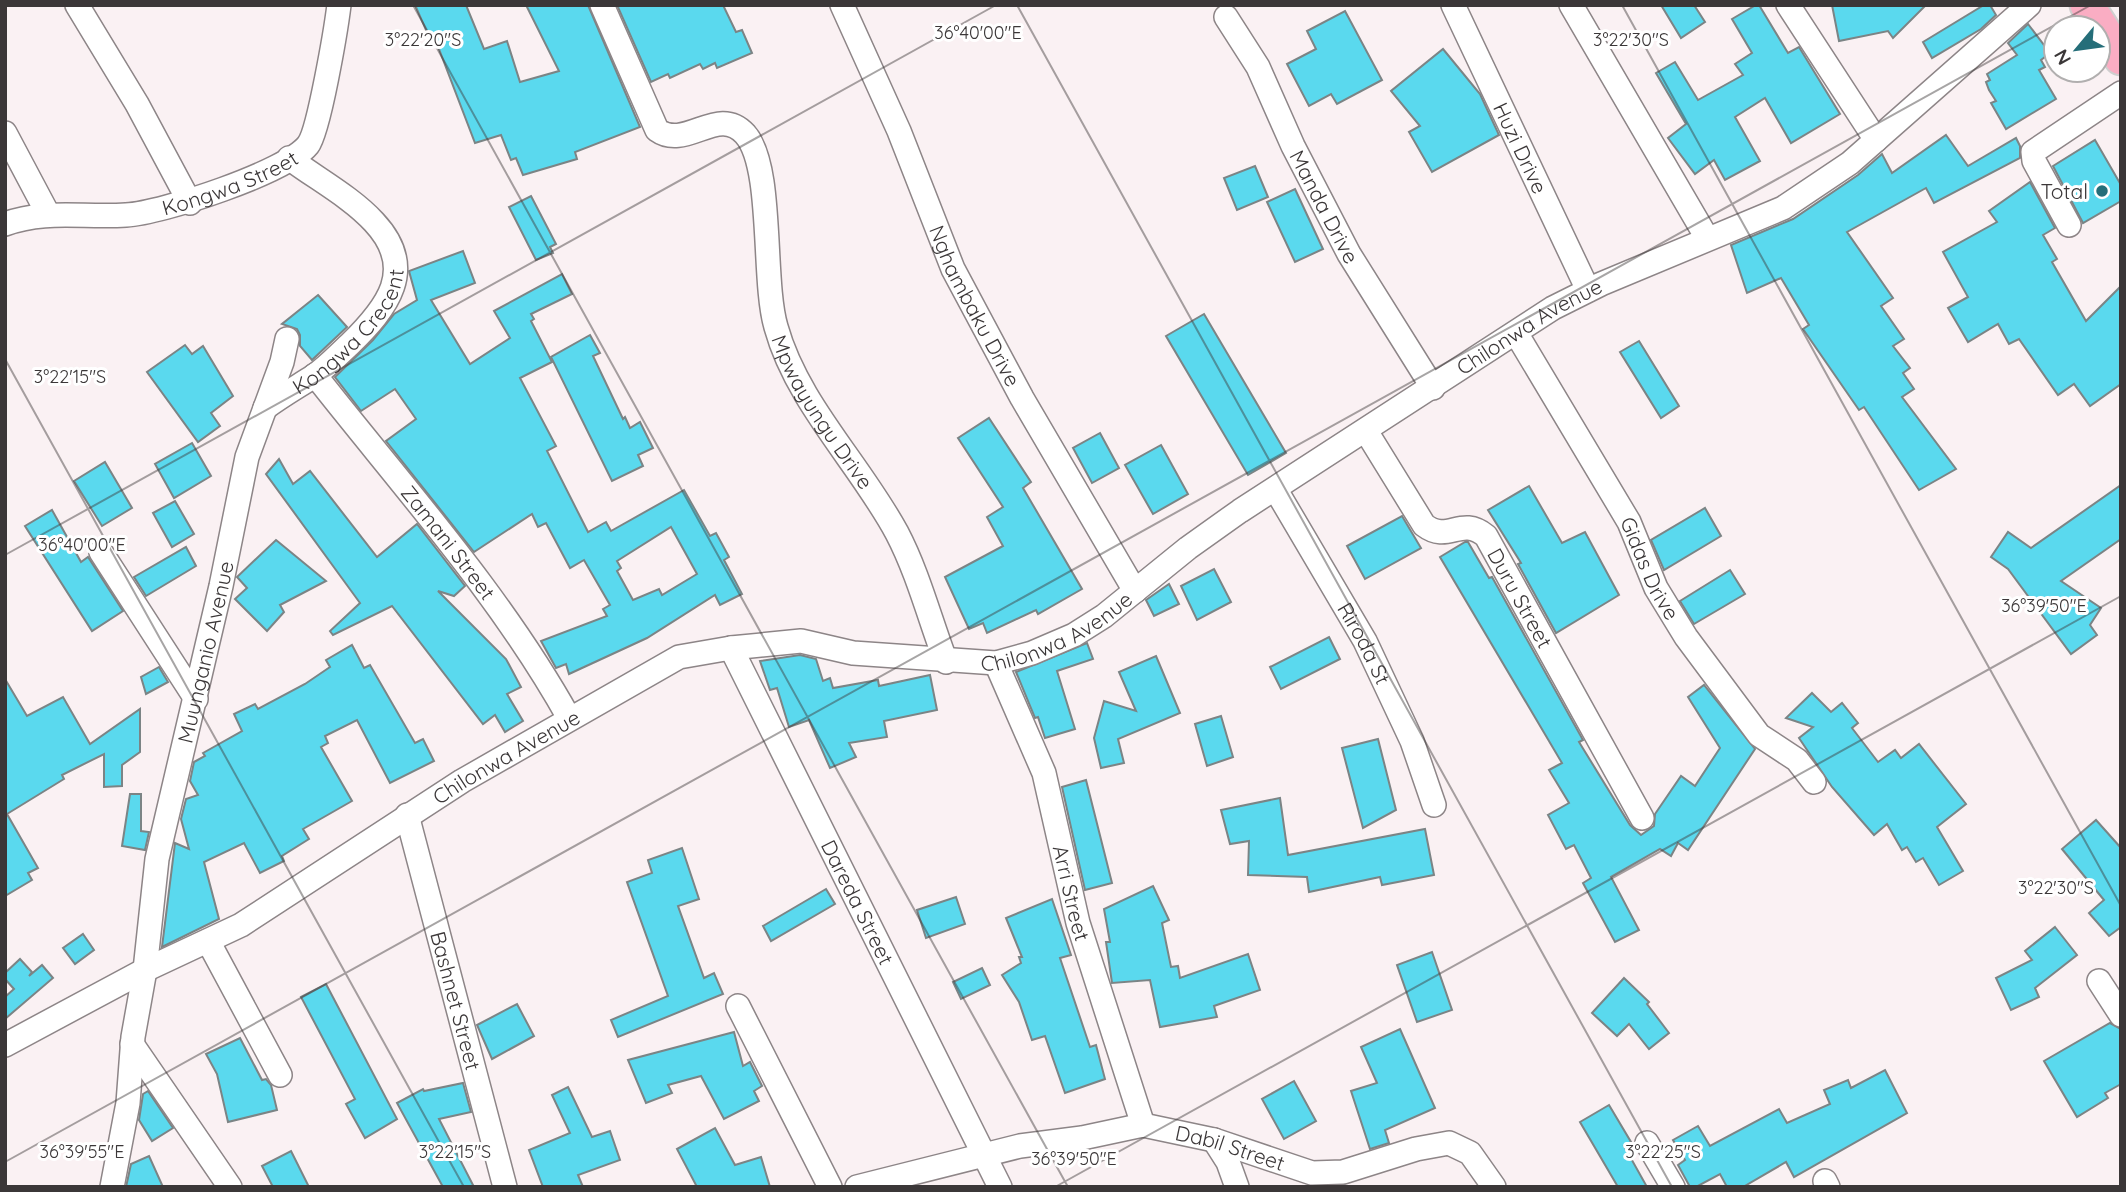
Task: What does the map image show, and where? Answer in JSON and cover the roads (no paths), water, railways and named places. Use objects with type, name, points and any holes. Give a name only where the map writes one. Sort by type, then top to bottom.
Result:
[{"type":"highway","points":[[2087,5],[2121,58]]},
{"type":"street","points":[[77,5],[137,104],[190,203]]},
{"type":"street","name":"Kongwa Street","points":[[5,224],[29,215],[130,215],[190,203],[289,159],[307,146],[313,136],[339,5]]},
{"type":"street","name":"Mpwayungu Drive","points":[[603,5],[657,130],[672,136],[722,122],[731,123],[747,136],[753,147],[761,179],[771,306],[781,346],[818,412],[897,533],[946,662]]},
{"type":"street","name":"Nghambaku Drive","points":[[842,5],[900,131],[953,269],[1022,398],[1135,591]]},
{"type":"street","name":"Huzi Drive","points":[[1453,5],[1588,290]]},
{"type":"street","points":[[1571,5],[1707,238]]},
{"type":"street","points":[[1788,5],[1875,140]]},
{"type":"street","name":"Chilonwa Avenue","points":[[5,1045],[145,970],[265,911],[407,815],[669,661],[691,653],[801,641],[853,653],[946,662],[996,663],[1032,653],[1074,635],[1104,616],[1188,548],[1516,333],[1588,290],[1783,208],[1850,163],[2029,5]]},
{"type":"street","name":"Manda Drive","points":[[1226,18],[1258,67],[1293,146],[1349,254],[1433,388]]},
{"type":"street","points":[[2069,225],[2034,161],[2033,152],[2121,93]]},
{"type":"street","points":[[5,133],[48,214]]},
{"type":"street","name":"Kongwa Crecent","points":[[265,408],[315,375],[379,312],[396,281],[391,247],[364,212],[289,159]]},
{"type":"street","name":"Gidas Drive","points":[[1516,333],[1629,522],[1656,587],[1686,637],[1759,735],[1797,760],[1814,782]]},
{"type":"street","name":"Muunganio Avenue","points":[[112,1187],[128,1103],[132,1044],[145,970],[157,859],[196,699],[247,457],[282,362],[286,339]]},
{"type":"street","name":"Zamani Street","points":[[315,375],[490,598],[536,662],[569,718]]},
{"type":"street","name":"Duru Street","points":[[1366,431],[1424,525],[1434,533],[1449,532],[1464,525],[1475,527],[1486,536],[1642,818]]},
{"type":"street","name":"Riroda St","points":[[1276,490],[1366,641],[1412,741],[1434,805]]},
{"type":"street","points":[[101,552],[196,699]]},
{"type":"street","name":"Dareda Street","points":[[731,648],[1000,1187]]},
{"type":"street","name":"Arri Street","points":[[996,663],[1044,774],[1078,923],[1143,1125]]},
{"type":"street","name":"Bashnet Street","points":[[407,815],[505,1187]]},
{"type":"street","points":[[208,941],[280,1075]]},
{"type":"street","points":[[2099,981],[2121,1015]]},
{"type":"street","points":[[738,1006],[830,1187]]},
{"type":"street","points":[[132,1044],[230,1187]]},
{"type":"street","name":"Dabil Street","points":[[857,1187],[985,1154],[1143,1125],[1214,1140],[1312,1173],[1343,1172],[1416,1149],[1448,1143],[1470,1153],[1494,1187]]},
{"type":"street","points":[[1214,1140],[1228,1162],[1237,1187]]},
{"type":"street","points":[[1647,1143],[1674,1187]]},
{"type":"place","name":"Total","points":[[2102,191]]}]
